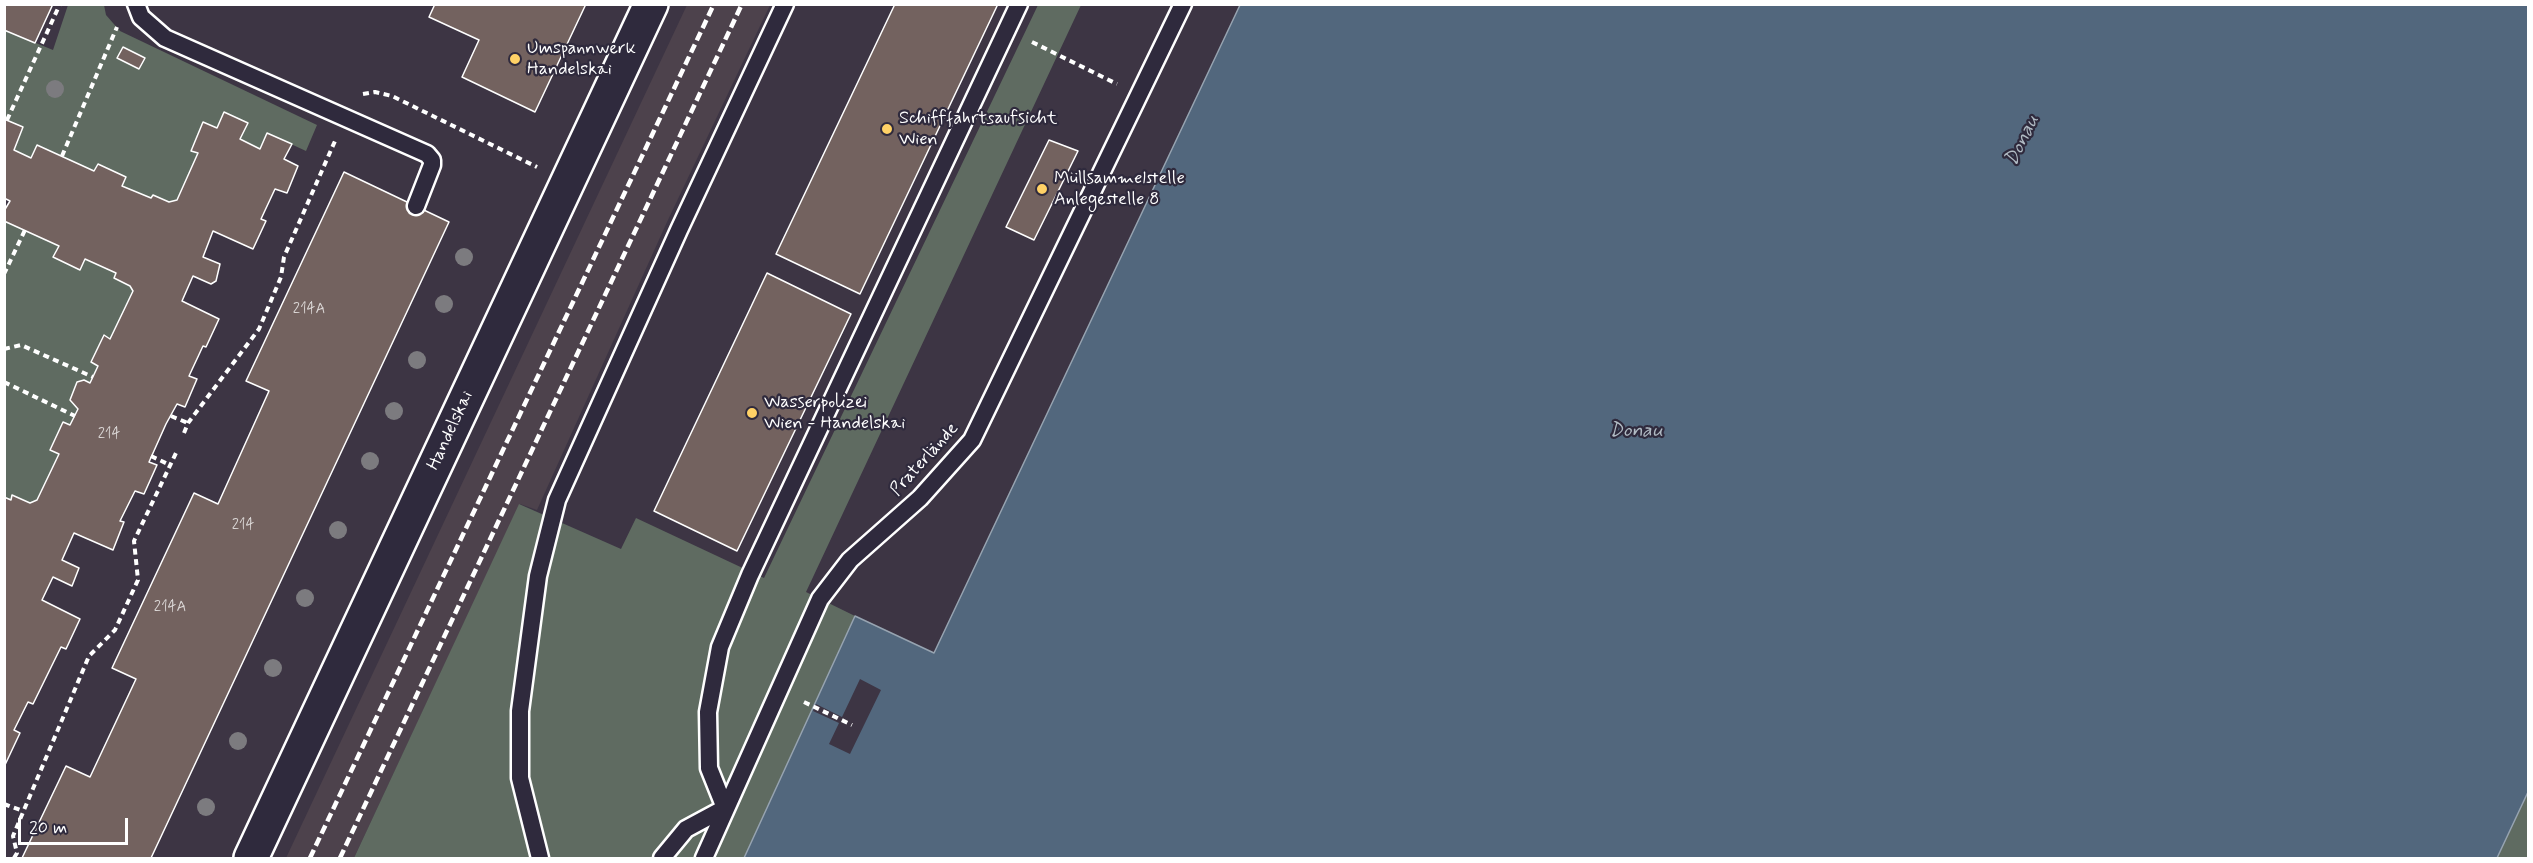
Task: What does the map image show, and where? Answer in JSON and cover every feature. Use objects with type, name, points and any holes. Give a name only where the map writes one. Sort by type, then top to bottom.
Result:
[{"type":"main road","name":"Handelskai","points":[[251,858],[651,4]]},
{"type":"lane","points":[[540,858],[520,778],[520,711],[538,576],[557,500],[684,219],[785,4]]},
{"type":"lane","points":[[662,858],[686,829],[725,808],[710,768],[708,712],[720,647],[750,575],[1019,4]]},
{"type":"lane","name":"Praterlände","points":[[704,858],[820,599],[850,560],[920,498],[972,440],[1183,4]]},
{"type":"lane","points":[[138,11],[165,38],[346,116],[431,157],[432,165],[416,206]]},
{"type":"path","points":[[7,120],[60,4]]},
{"type":"path","points":[[62,156],[118,25],[138,11]]},
{"type":"path","points":[[1007,29],[1139,95]]},
{"type":"path","points":[[184,433],[188,423],[259,329],[281,277],[284,257],[346,116],[362,94],[375,92],[392,96],[568,182]]},
{"type":"path","points":[[4,274],[25,230]]},
{"type":"path","points":[[4,349],[21,345],[93,377]]},
{"type":"path","points":[[4,382],[75,416]]},
{"type":"path","points":[[171,416],[188,423]]},
{"type":"path","points":[[14,858],[17,853],[13,836],[89,656],[115,630],[138,580],[134,541],[172,466],[176,453]]},
{"type":"path","points":[[151,456],[172,466]]},
{"type":"path","points":[[779,690],[852,725]]},
{"type":"path","points":[[4,804],[23,811]]},
{"type":"shaded area","points":[[68,5],[104,5],[106,15],[120,31],[317,125],[306,151],[267,133],[260,149],[240,139],[248,123],[217,128],[203,123],[191,150],[198,153],[177,200],[169,202],[153,195],[151,198],[122,186],[125,177],[98,164],[94,171],[37,145],[31,158],[14,150],[23,128],[5,119],[4,30],[53,50]]},
{"type":"shaded area","points":[[687,5],[770,5],[667,222],[537,510],[520,504],[354,858],[286,858]]},
{"type":"shaded area","points":[[1038,5],[1081,5],[806,592],[855,616],[744,858],[354,858],[519,504],[621,549],[636,518],[764,578]]},
{"type":"shaded area","points":[[4,221],[59,246],[53,257],[80,269],[85,259],[116,273],[114,278],[130,286],[133,291],[110,339],[103,335],[92,362],[98,366],[90,383],[84,380],[77,382],[70,400],[78,409],[70,425],[63,422],[50,449],[59,454],[37,500],[30,503],[13,495],[11,500],[5,497]]},
{"type":"shaded area","points":[[2528,792],[2528,858],[2497,858]]},
{"type":"water","name":"Donau","points":[[1240,5],[2528,5],[2528,792],[2497,858],[744,858],[855,616],[934,653]]},
{"type":"pier","points":[[860,679],[881,690],[850,754],[829,744],[839,723],[813,711],[816,704],[842,717]]},
{"type":"building","points":[[4,4],[53,4],[35,43],[4,30]]},
{"type":"building","name":"Umspannwerk Handelskai","points":[[435,4],[586,4],[535,112],[462,77],[479,40],[429,17]]},
{"type":"building","name":"Schifffahrtsaufsicht Wien","points":[[895,4],[998,4],[860,294],[776,254]]},
{"type":"building","points":[[123,47],[145,58],[139,69],[117,58]]},
{"type":"building","points":[[224,112],[248,123],[240,139],[260,149],[267,133],[292,144],[284,159],[298,166],[287,193],[275,189],[261,219],[266,221],[253,249],[213,231],[203,257],[220,264],[216,281],[211,284],[193,276],[182,301],[219,319],[189,376],[197,379],[185,407],[177,404],[166,424],[149,462],[157,465],[144,494],[135,491],[120,521],[124,522],[113,550],[74,533],[62,560],[79,568],[72,586],[53,577],[42,600],[80,619],[66,649],[61,647],[33,704],[28,702],[14,730],[20,733],[4,767],[4,497],[11,500],[12,495],[30,503],[37,500],[59,454],[50,450],[63,422],[70,425],[78,409],[70,400],[77,382],[84,380],[90,383],[98,366],[91,362],[104,335],[110,339],[133,291],[130,286],[114,278],[116,273],[85,259],[80,270],[53,257],[59,246],[4,221],[4,211],[10,201],[4,198],[4,119],[23,127],[14,150],[31,158],[37,145],[94,171],[98,164],[126,177],[122,186],[151,198],[153,195],[169,202],[177,200],[198,153],[191,151],[203,122],[217,128]]},
{"type":"building","name":"Müllsammelstelle Anlegestelle 8","points":[[1049,140],[1078,151],[1034,240],[1006,227]]},
{"type":"building","points":[[344,172],[449,222],[151,858],[22,858],[66,766],[90,777],[136,679],[112,668],[194,493],[218,504],[269,391],[246,381]]},
{"type":"building","name":"Wasserpolizei Wien - Handelskai","points":[[767,273],[851,314],[737,551],[654,511]]},
{"type":"railway","points":[[310,858],[714,4]]},
{"type":"railway","points":[[340,858],[742,4]]},
{"type":"place","name":"Umspannwerk Handelskai","points":[[515,59]]},
{"type":"place","name":"Schifffahrtsaufsicht Wien","points":[[887,129]]},
{"type":"place","name":"Müllsammelstelle Anlegestelle 8","points":[[1042,189]]},
{"type":"place","name":"Wasserpolizei Wien - Handelskai","points":[[752,413]]}]
